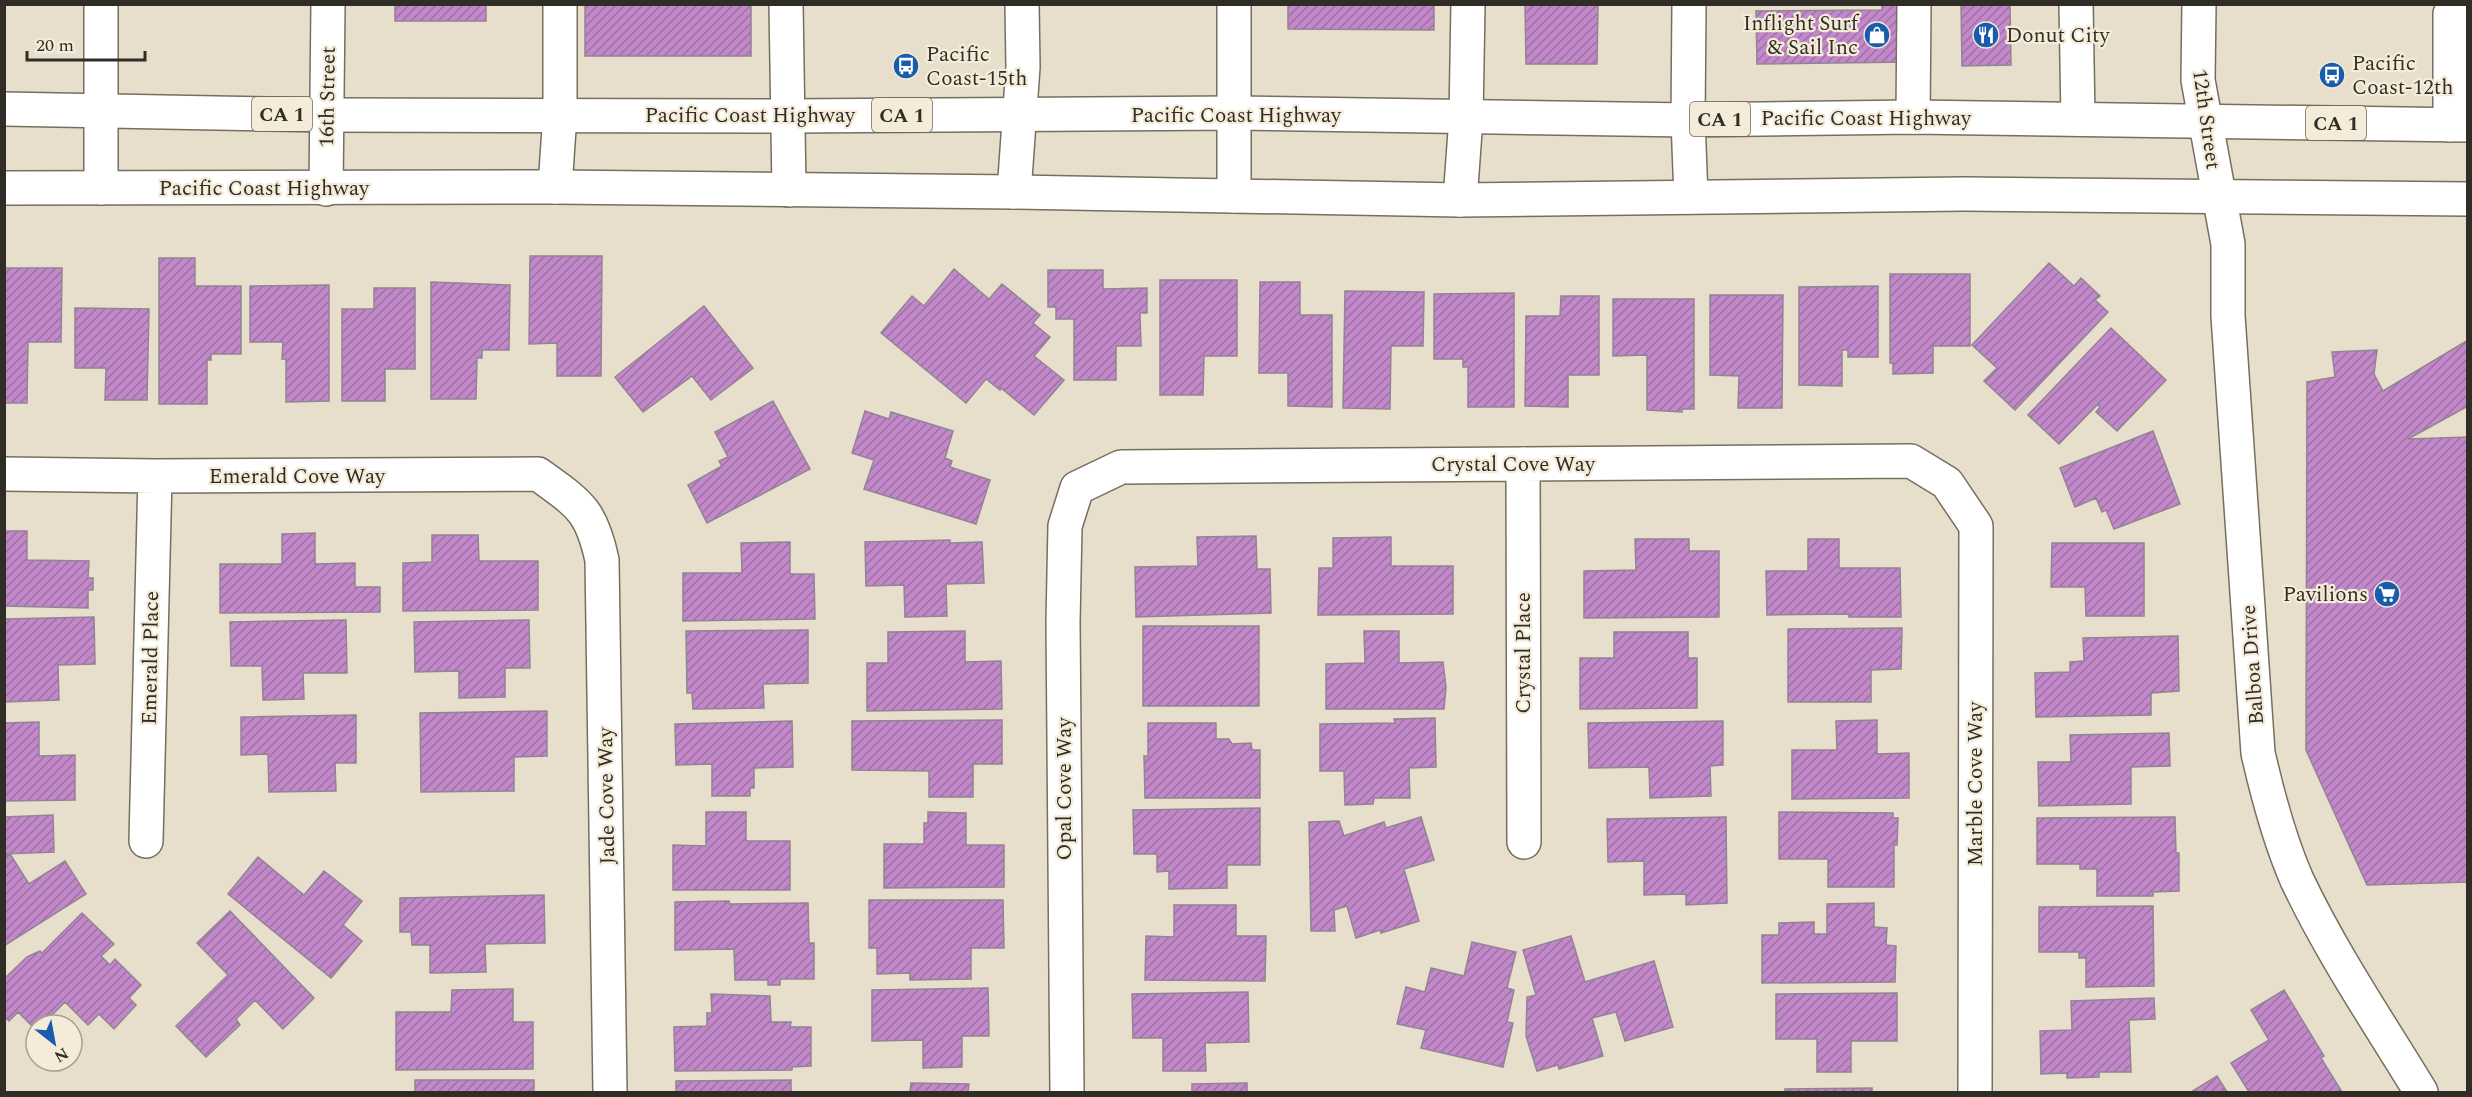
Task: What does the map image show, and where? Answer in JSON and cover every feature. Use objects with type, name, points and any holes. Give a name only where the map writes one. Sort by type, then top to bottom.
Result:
[{"type":"main road","points":[[101,4],[101,188]]},
{"type":"main road","name":"16th Street","points":[[326,189],[328,4]]},
{"type":"main road","points":[[555,187],[560,114],[560,4]]},
{"type":"main road","points":[[786,4],[786,116],[789,190]]},
{"type":"main road","points":[[1014,192],[1023,66],[1022,4]]},
{"type":"main road","points":[[1234,4],[1234,196]]},
{"type":"main road","points":[[1460,200],[1466,118],[1468,4]]},
{"type":"main road","points":[[1689,4],[1688,120],[1691,197]]},
{"type":"main road","points":[[1913,117],[1914,4]]},
{"type":"main road","points":[[2076,4],[2078,119]]},
{"type":"main road","name":"12th Street","points":[[2199,4],[2198,80],[2220,198]]},
{"type":"main road","points":[[2459,4],[2450,14],[2459,125]]},
{"type":"main road","name":"Pacific Coast Highway","points":[[4,109],[101,109],[327,115],[786,116],[1234,113],[1688,120],[1913,117],[2459,125]]},
{"type":"main road","name":"Pacific Coast Highway","points":[[4,188],[555,187],[1460,200],[1964,194],[2468,199]]},
{"type":"main road","name":"Balboa Drive","points":[[2220,198],[2228,244],[2229,316],[2258,753],[2271,812],[2297,879],[2328,939],[2421,1092]]},
{"type":"main road","name":"Crystal Cove Way","points":[[1077,488],[1121,467],[1911,461],[1947,483]]},
{"type":"main road","name":"Crystal Place","points":[[1523,464],[1524,842]]},
{"type":"main road","name":"Emerald Cove Way","points":[[4,474],[154,476],[538,474],[579,504]]},
{"type":"main road","name":"Emerald Place","points":[[146,841],[154,476]]},
{"type":"main road","name":"Marble Cove Way","points":[[1947,483],[1976,526],[1975,1092]]},
{"type":"main road","name":"Opal Cove Way","points":[[1066,1092],[1063,622],[1065,526],[1077,488]]},
{"type":"main road","name":"Jade Cove Way","points":[[579,504],[596,532],[602,561],[610,1092]]},
{"type":"building","points":[[395,4],[486,4],[486,21],[395,21]]},
{"type":"building","points":[[585,4],[751,4],[751,56],[585,56]]},
{"type":"building","points":[[1288,4],[1434,4],[1434,30],[1288,29]]},
{"type":"building","points":[[1525,4],[1598,4],[1597,64],[1526,64]]},
{"type":"building","name":"Donut City","points":[[1961,4],[2010,4],[2011,65],[1962,66]]},
{"type":"building","points":[[1882,5],[1908,5],[1908,62],[1757,64],[1756,11],[1882,10]]},
{"type":"building","points":[[530,256],[602,256],[601,376],[557,376],[557,343],[529,344]]},
{"type":"building","points":[[159,258],[195,258],[195,286],[241,286],[241,354],[211,354],[211,360],[207,360],[207,404],[159,404]]},
{"type":"building","points":[[2049,263],[2074,286],[2081,278],[2100,296],[2095,300],[2108,312],[2015,410],[1984,381],[1997,368],[1972,345]]},
{"type":"building","points":[[4,268],[62,268],[61,342],[28,342],[27,403],[4,403]]},
{"type":"building","points":[[954,269],[989,299],[1002,284],[1040,315],[1033,323],[1050,337],[1034,356],[1064,380],[1034,415],[986,379],[966,403],[881,333],[912,296],[924,306]]},
{"type":"building","points":[[1048,270],[1103,270],[1103,289],[1147,288],[1147,313],[1140,313],[1141,346],[1116,346],[1116,380],[1074,380],[1074,319],[1056,319],[1056,307],[1048,307]]},
{"type":"building","points":[[1890,274],[1970,274],[1970,346],[1933,346],[1933,373],[1893,374],[1893,363],[1890,363]]},
{"type":"building","points":[[1160,280],[1237,280],[1237,356],[1204,356],[1203,395],[1160,395]]},
{"type":"building","points":[[431,282],[510,285],[509,350],[482,350],[482,358],[477,358],[476,399],[431,399]]},
{"type":"building","points":[[1260,282],[1300,282],[1300,315],[1332,315],[1332,407],[1288,406],[1288,373],[1259,373]]},
{"type":"building","points":[[329,285],[329,401],[286,402],[286,359],[282,359],[283,342],[250,342],[250,286]]},
{"type":"building","points":[[1878,286],[1878,357],[1848,357],[1848,350],[1842,350],[1842,386],[1799,385],[1799,287]]},
{"type":"building","points":[[374,288],[415,288],[415,369],[385,369],[385,401],[342,401],[342,309],[374,309]]},
{"type":"building","points":[[1345,291],[1424,292],[1423,346],[1391,346],[1390,409],[1343,408]]},
{"type":"building","points":[[1514,293],[1514,407],[1468,407],[1468,367],[1463,367],[1463,359],[1434,359],[1434,294]]},
{"type":"building","points":[[1710,295],[1783,295],[1782,408],[1738,408],[1739,376],[1710,375]]},
{"type":"building","points":[[1561,296],[1599,296],[1599,375],[1568,375],[1568,407],[1525,406],[1526,316],[1560,316]]},
{"type":"building","points":[[1613,299],[1694,299],[1694,409],[1682,409],[1682,412],[1647,410],[1647,355],[1613,356]]},
{"type":"building","points":[[704,306],[753,368],[711,400],[692,376],[643,412],[615,377]]},
{"type":"building","points":[[75,308],[149,309],[147,400],[105,400],[106,368],[75,368]]},
{"type":"building","points":[[2111,328],[2166,380],[2117,431],[2096,412],[2100,407],[2098,404],[2059,444],[2028,415]]},
{"type":"building","name":"Pavilions","points":[[2468,340],[2468,406],[2408,439],[2468,437],[2468,882],[2367,885],[2306,750],[2307,382],[2335,377],[2332,352],[2377,350],[2374,374],[2383,391]]},
{"type":"building","points":[[773,401],[810,469],[707,523],[688,485],[722,466],[719,461],[728,457],[715,432]]},
{"type":"building","points":[[865,411],[889,419],[891,412],[953,431],[945,458],[952,461],[950,467],[990,480],[976,524],[864,489],[874,460],[852,453]]},
{"type":"building","points":[[2153,431],[2180,504],[2114,529],[2106,510],[2102,512],[2096,498],[2075,507],[2060,468]]},
{"type":"building","points":[[4,531],[27,531],[27,560],[89,561],[88,578],[93,578],[93,590],[88,590],[88,608],[4,606]]},
{"type":"building","points":[[315,533],[315,564],[355,563],[355,587],[380,587],[380,612],[220,613],[220,564],[282,564],[282,534]]},
{"type":"building","points":[[432,535],[478,535],[479,561],[538,561],[538,610],[403,611],[403,563],[432,562]]},
{"type":"building","points":[[1256,536],[1257,569],[1270,569],[1271,613],[1136,617],[1135,567],[1198,566],[1197,537]]},
{"type":"building","points":[[1391,537],[1391,566],[1453,566],[1453,614],[1318,615],[1319,568],[1333,568],[1333,538]]},
{"type":"building","points":[[1635,539],[1689,539],[1689,551],[1719,551],[1719,617],[1584,618],[1584,571],[1636,570]]},
{"type":"building","points":[[1808,539],[1839,539],[1839,568],[1900,568],[1901,617],[1849,617],[1849,614],[1767,615],[1766,571],[1808,571]]},
{"type":"building","points":[[950,540],[950,543],[982,542],[984,583],[946,584],[947,616],[905,617],[904,585],[866,586],[865,542]]},
{"type":"building","points":[[790,542],[790,574],[814,574],[815,619],[683,621],[683,573],[742,573],[741,543]]},
{"type":"building","points":[[2052,543],[2144,543],[2144,616],[2086,616],[2085,587],[2051,587]]},
{"type":"building","points":[[94,617],[95,664],[58,665],[59,700],[4,702],[4,619]]},
{"type":"building","points":[[346,620],[347,673],[303,673],[304,699],[263,700],[262,666],[231,666],[230,622]]},
{"type":"building","points":[[529,620],[530,668],[505,668],[505,697],[459,698],[459,671],[415,672],[414,622]]},
{"type":"building","points":[[1143,626],[1259,626],[1259,706],[1143,706]]},
{"type":"building","points":[[1902,628],[1901,669],[1871,670],[1871,702],[1788,702],[1788,629]]},
{"type":"building","points":[[808,630],[808,683],[763,684],[764,708],[693,709],[692,693],[687,693],[686,631]]},
{"type":"building","points":[[965,631],[965,662],[1001,661],[1002,709],[867,711],[867,663],[888,663],[888,632]]},
{"type":"building","points":[[1364,631],[1399,631],[1399,663],[1443,662],[1446,687],[1444,709],[1326,709],[1326,664],[1365,663]]},
{"type":"building","points":[[1614,632],[1688,632],[1688,658],[1697,658],[1697,708],[1580,709],[1580,658],[1614,658]]},
{"type":"building","points":[[2178,636],[2179,691],[2151,693],[2151,715],[2036,717],[2035,673],[2070,672],[2070,662],[2084,661],[2083,638]]},
{"type":"building","points":[[547,711],[547,756],[514,757],[514,791],[421,792],[420,713]]},
{"type":"building","points":[[356,715],[356,763],[335,763],[336,791],[269,792],[268,754],[241,755],[241,717]]},
{"type":"building","points":[[1435,718],[1436,767],[1409,768],[1410,798],[1374,798],[1373,804],[1345,805],[1344,771],[1320,771],[1320,724],[1395,723],[1394,719]]},
{"type":"building","points":[[1002,720],[1002,764],[973,764],[973,797],[929,797],[929,771],[852,770],[852,721]]},
{"type":"building","points":[[1877,720],[1877,754],[1909,753],[1909,798],[1792,799],[1792,750],[1837,750],[1836,721]]},
{"type":"building","points":[[792,721],[793,767],[754,768],[754,788],[750,788],[750,796],[712,796],[712,764],[676,765],[675,724]]},
{"type":"building","points":[[1723,721],[1723,765],[1710,766],[1711,796],[1650,798],[1649,767],[1589,768],[1588,723]]},
{"type":"building","points":[[39,722],[39,756],[75,755],[75,800],[4,801],[4,723]]},
{"type":"building","points":[[1148,723],[1216,723],[1216,739],[1229,739],[1232,744],[1251,743],[1252,750],[1260,750],[1260,798],[1145,798],[1144,756],[1148,756]]},
{"type":"building","points":[[2169,733],[2170,766],[2131,767],[2131,804],[2039,806],[2038,762],[2071,762],[2070,735]]},
{"type":"building","points":[[1260,808],[1260,865],[1227,865],[1227,888],[1169,889],[1169,871],[1157,872],[1157,854],[1134,854],[1133,810]]},
{"type":"building","points":[[706,812],[746,812],[746,841],[790,841],[790,890],[673,890],[673,845],[706,846]]},
{"type":"building","points":[[928,812],[966,813],[966,845],[1004,845],[1004,887],[884,888],[884,844],[924,844],[924,823],[928,823]]},
{"type":"building","points":[[1779,812],[1893,813],[1893,818],[1898,818],[1897,845],[1894,845],[1894,887],[1828,887],[1828,859],[1779,859]]},
{"type":"building","points":[[53,815],[54,852],[4,854],[4,817]]},
{"type":"building","points":[[1421,817],[1434,860],[1404,869],[1419,921],[1356,938],[1347,906],[1334,910],[1335,931],[1311,931],[1309,822],[1339,821],[1344,836],[1384,822],[1386,828]]},
{"type":"building","points":[[1726,817],[1727,903],[1686,905],[1686,894],[1644,895],[1644,861],[1608,862],[1607,819]]},
{"type":"building","points":[[2175,817],[2176,853],[2179,853],[2179,891],[2153,892],[2153,896],[2097,896],[2097,869],[2080,869],[2080,864],[2037,864],[2037,818]]},
{"type":"building","points":[[10,854],[29,884],[65,861],[86,894],[4,946],[4,857]]},
{"type":"building","points":[[258,857],[304,895],[324,871],[362,901],[343,925],[362,941],[331,978],[228,894]]},
{"type":"building","points":[[544,895],[545,943],[485,944],[486,972],[430,973],[430,945],[412,945],[411,932],[400,932],[400,898]]},
{"type":"building","points":[[869,900],[1003,900],[1004,948],[971,948],[971,979],[910,980],[910,973],[877,974],[877,948],[869,948]]},
{"type":"building","points":[[729,901],[730,904],[808,903],[809,943],[814,943],[814,979],[780,979],[780,985],[768,985],[768,980],[735,980],[734,949],[675,950],[675,902]]},
{"type":"building","points":[[1874,903],[1874,927],[1887,928],[1886,945],[1896,946],[1895,982],[1762,983],[1762,935],[1779,935],[1779,923],[1814,922],[1814,934],[1827,934],[1827,904]]},
{"type":"building","points":[[1174,905],[1236,905],[1236,936],[1266,936],[1265,981],[1145,980],[1146,936],[1174,937]]},
{"type":"building","points":[[2153,906],[2154,986],[2086,987],[2086,958],[2079,958],[2079,952],[2039,952],[2039,907]]},
{"type":"building","points":[[230,911],[314,998],[283,1029],[255,1000],[236,1019],[240,1025],[206,1057],[176,1026],[228,975],[197,943]]},
{"type":"building","points":[[82,913],[114,944],[101,956],[110,965],[115,959],[141,985],[129,998],[136,1005],[114,1029],[99,1014],[88,1025],[84,1021],[84,1013],[76,1013],[65,1002],[54,1013],[24,1013],[24,1018],[18,1012],[9,1021],[4,1016],[4,994],[7,991],[4,989],[4,979],[27,957],[40,951],[42,953]]},
{"type":"building","points":[[1571,936],[1585,982],[1654,961],[1673,1027],[1625,1041],[1616,1012],[1592,1018],[1603,1056],[1559,1069],[1558,1065],[1537,1071],[1526,1036],[1527,997],[1536,995],[1523,950]]},
{"type":"building","points":[[1472,942],[1516,952],[1507,988],[1514,990],[1507,1022],[1513,1023],[1503,1067],[1421,1048],[1426,1030],[1397,1024],[1406,987],[1425,992],[1431,968],[1464,976]]},
{"type":"building","points":[[988,988],[989,1036],[962,1036],[962,1067],[923,1068],[923,1040],[872,1041],[872,990]]},
{"type":"building","points":[[513,989],[513,1022],[533,1022],[533,1069],[396,1070],[396,1012],[451,1012],[452,990]]},
{"type":"building","points":[[2284,990],[2324,1056],[2321,1058],[2342,1092],[2249,1092],[2231,1063],[2269,1040],[2251,1010]]},
{"type":"building","points":[[1248,992],[1249,1042],[1205,1043],[1206,1071],[1163,1071],[1163,1038],[1133,1038],[1132,994]]},
{"type":"building","points":[[1897,993],[1897,1041],[1851,1041],[1851,1072],[1817,1072],[1817,1039],[1776,1039],[1776,994]]},
{"type":"building","points":[[711,994],[770,996],[771,1022],[791,1022],[790,1027],[811,1027],[811,1066],[792,1067],[792,1070],[675,1071],[674,1027],[707,1026],[707,1013],[712,1013]]},
{"type":"building","points":[[2154,998],[2155,1019],[2129,1020],[2131,1072],[2099,1072],[2099,1077],[2067,1078],[2067,1073],[2041,1074],[2040,1031],[2072,1030],[2071,1001]]},
{"type":"building","points":[[2217,1076],[2227,1092],[2191,1092]]},
{"type":"building","points":[[415,1080],[534,1080],[534,1092],[415,1092]]},
{"type":"building","points":[[791,1080],[791,1092],[676,1092],[676,1081]]},
{"type":"building","points":[[911,1083],[969,1084],[968,1092],[910,1092]]},
{"type":"building","points":[[1247,1083],[1247,1092],[1192,1092],[1192,1084]]},
{"type":"building","points":[[1872,1088],[1872,1092],[1785,1092],[1785,1089]]},
{"type":"place","name":"Inflight Surf & Sail Inc","points":[[1877,35]]},
{"type":"place","name":"Donut City","points":[[1986,35]]},
{"type":"place","name":"Pacific Coast-15th","points":[[906,66]]},
{"type":"place","name":"Pacific Coast-12th","points":[[2332,75]]},
{"type":"place","name":"Pavilions","points":[[2387,594]]}]
